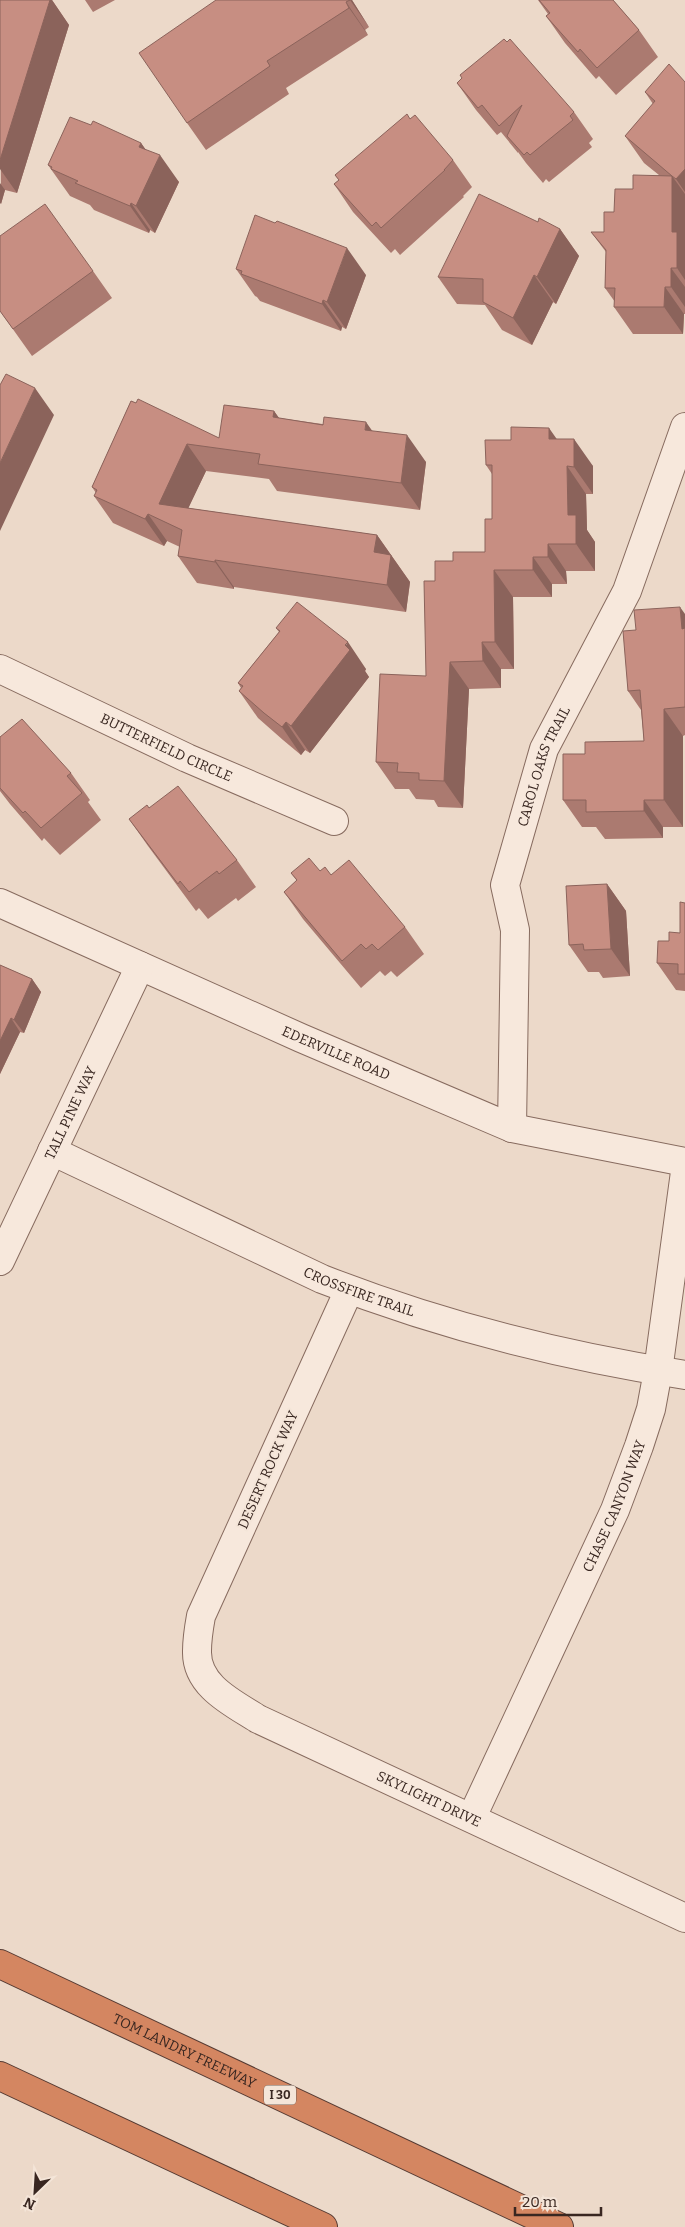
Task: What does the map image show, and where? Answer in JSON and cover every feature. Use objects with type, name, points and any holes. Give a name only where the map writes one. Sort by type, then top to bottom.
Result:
[{"type":"highway","name":"TOM LANDRY FREEWAY","points":[[0,1964],[559,2227]]},
{"type":"highway","points":[[0,2076],[323,2227]]},
{"type":"street","name":"CAROL OAKS TRAIL","points":[[512,1128],[516,930],[505,885],[544,749],[627,591],[685,427]]},
{"type":"street","name":"BUTTERFIELD CIRCLE","points":[[0,669],[187,758],[334,821]]},
{"type":"street","name":"EDERVILLE ROAD","points":[[0,903],[301,1038],[512,1128],[685,1162]]},
{"type":"street","name":"TALL PINE WAY","points":[[0,1260],[140,966]]},
{"type":"street","name":"CROSSFIRE TRAIL","points":[[52,1152],[349,1290],[472,1328],[628,1366],[685,1375]]},
{"type":"street","name":"CHASE CANYON WAY","points":[[472,1817],[615,1510],[651,1409],[658,1371],[685,1172]]},
{"type":"street","name":"DESERT ROCK WAY","points":[[196,1652],[201,1616],[349,1290]]},
{"type":"street","name":"SKYLIGHT DRIVE","points":[[196,1652],[200,1668],[215,1691],[258,1719],[472,1817],[685,1918]]},
{"type":"building","points":[[0,0],[50,0],[0,160]]},
{"type":"building","points":[[216,0],[350,0],[346,2],[349,8],[267,61],[270,66],[187,123],[139,53]]},
{"type":"building","points":[[539,0],[613,0],[639,30],[597,68],[580,49],[578,52],[546,16],[550,13]]},
{"type":"building","points":[[504,39],[507,42],[510,39],[574,112],[570,116],[573,120],[530,155],[527,152],[524,155],[507,136],[522,105],[499,126],[482,105],[478,108],[457,83],[462,78],[460,75]]},
{"type":"building","points":[[669,64],[685,82],[685,169],[676,179],[625,136],[655,101],[645,92]]},
{"type":"building","points":[[407,114],[410,119],[415,115],[453,160],[445,170],[381,228],[376,222],[372,226],[334,184],[339,180],[335,175]]},
{"type":"building","points":[[70,117],[91,125],[93,121],[141,143],[139,147],[160,155],[136,206],[131,203],[130,206],[75,183],[78,181],[51,169],[52,167],[48,165]]},
{"type":"building","points":[[633,175],[672,176],[672,232],[677,232],[677,268],[671,268],[671,287],[665,287],[664,307],[614,307],[615,288],[605,288],[606,250],[591,232],[604,232],[604,212],[614,212],[615,189],[633,189]]},
{"type":"building","points":[[479,194],[538,222],[539,218],[560,229],[537,277],[534,275],[513,318],[483,302],[483,279],[438,277]]},
{"type":"building","points":[[45,204],[93,271],[13,329],[0,311],[0,236]]},
{"type":"building","points":[[255,215],[275,223],[277,221],[347,248],[327,302],[323,300],[322,304],[241,274],[242,271],[236,269]]},
{"type":"building","points":[[6,374],[35,388],[0,463],[0,385]]},
{"type":"building","points":[[138,399],[219,438],[224,405],[274,411],[273,417],[323,425],[324,417],[366,422],[365,430],[407,435],[401,483],[258,464],[260,454],[187,444],[159,504],[377,535],[374,552],[391,555],[387,585],[178,556],[182,530],[148,514],[145,519],[94,496],[97,490],[92,487],[131,401],[136,403]]},
{"type":"building","points":[[511,427],[549,428],[549,439],[574,439],[574,467],[567,466],[568,515],[576,515],[576,544],[548,544],[548,557],[533,557],[533,570],[494,570],[495,642],[482,642],[483,661],[450,662],[444,781],[419,780],[419,773],[397,772],[398,763],[376,762],[380,674],[426,676],[424,581],[435,581],[435,561],[453,561],[453,552],[485,552],[485,519],[492,519],[492,465],[486,465],[485,440],[511,440]]},
{"type":"building","points":[[297,602],[348,642],[345,645],[350,650],[291,726],[286,722],[282,727],[239,691],[243,686],[238,683],[280,631],[276,628]]},
{"type":"building","points":[[680,607],[682,629],[685,628],[685,707],[664,709],[664,800],[644,800],[644,811],[586,812],[586,800],[563,800],[563,754],[585,754],[585,742],[644,741],[640,690],[628,691],[623,631],[636,630],[634,610]]},
{"type":"building","points":[[22,719],[71,773],[67,776],[82,793],[41,828],[25,811],[23,813],[0,788],[0,737]]},
{"type":"building","points":[[178,786],[237,860],[219,874],[217,871],[189,892],[180,881],[178,884],[129,819],[147,805],[149,808]]},
{"type":"building","points":[[309,858],[320,871],[325,867],[331,875],[349,860],[405,927],[378,950],[372,944],[366,949],[361,944],[342,961],[284,892],[297,880],[291,873]]},
{"type":"building","points":[[607,884],[611,949],[584,950],[583,944],[569,945],[566,886]]},
{"type":"building","points":[[680,902],[685,903],[685,974],[678,974],[678,964],[657,963],[658,941],[669,941],[669,932],[680,933]]},
{"type":"building","points":[[0,965],[32,979],[14,1020],[11,1018],[0,1041]]}]
